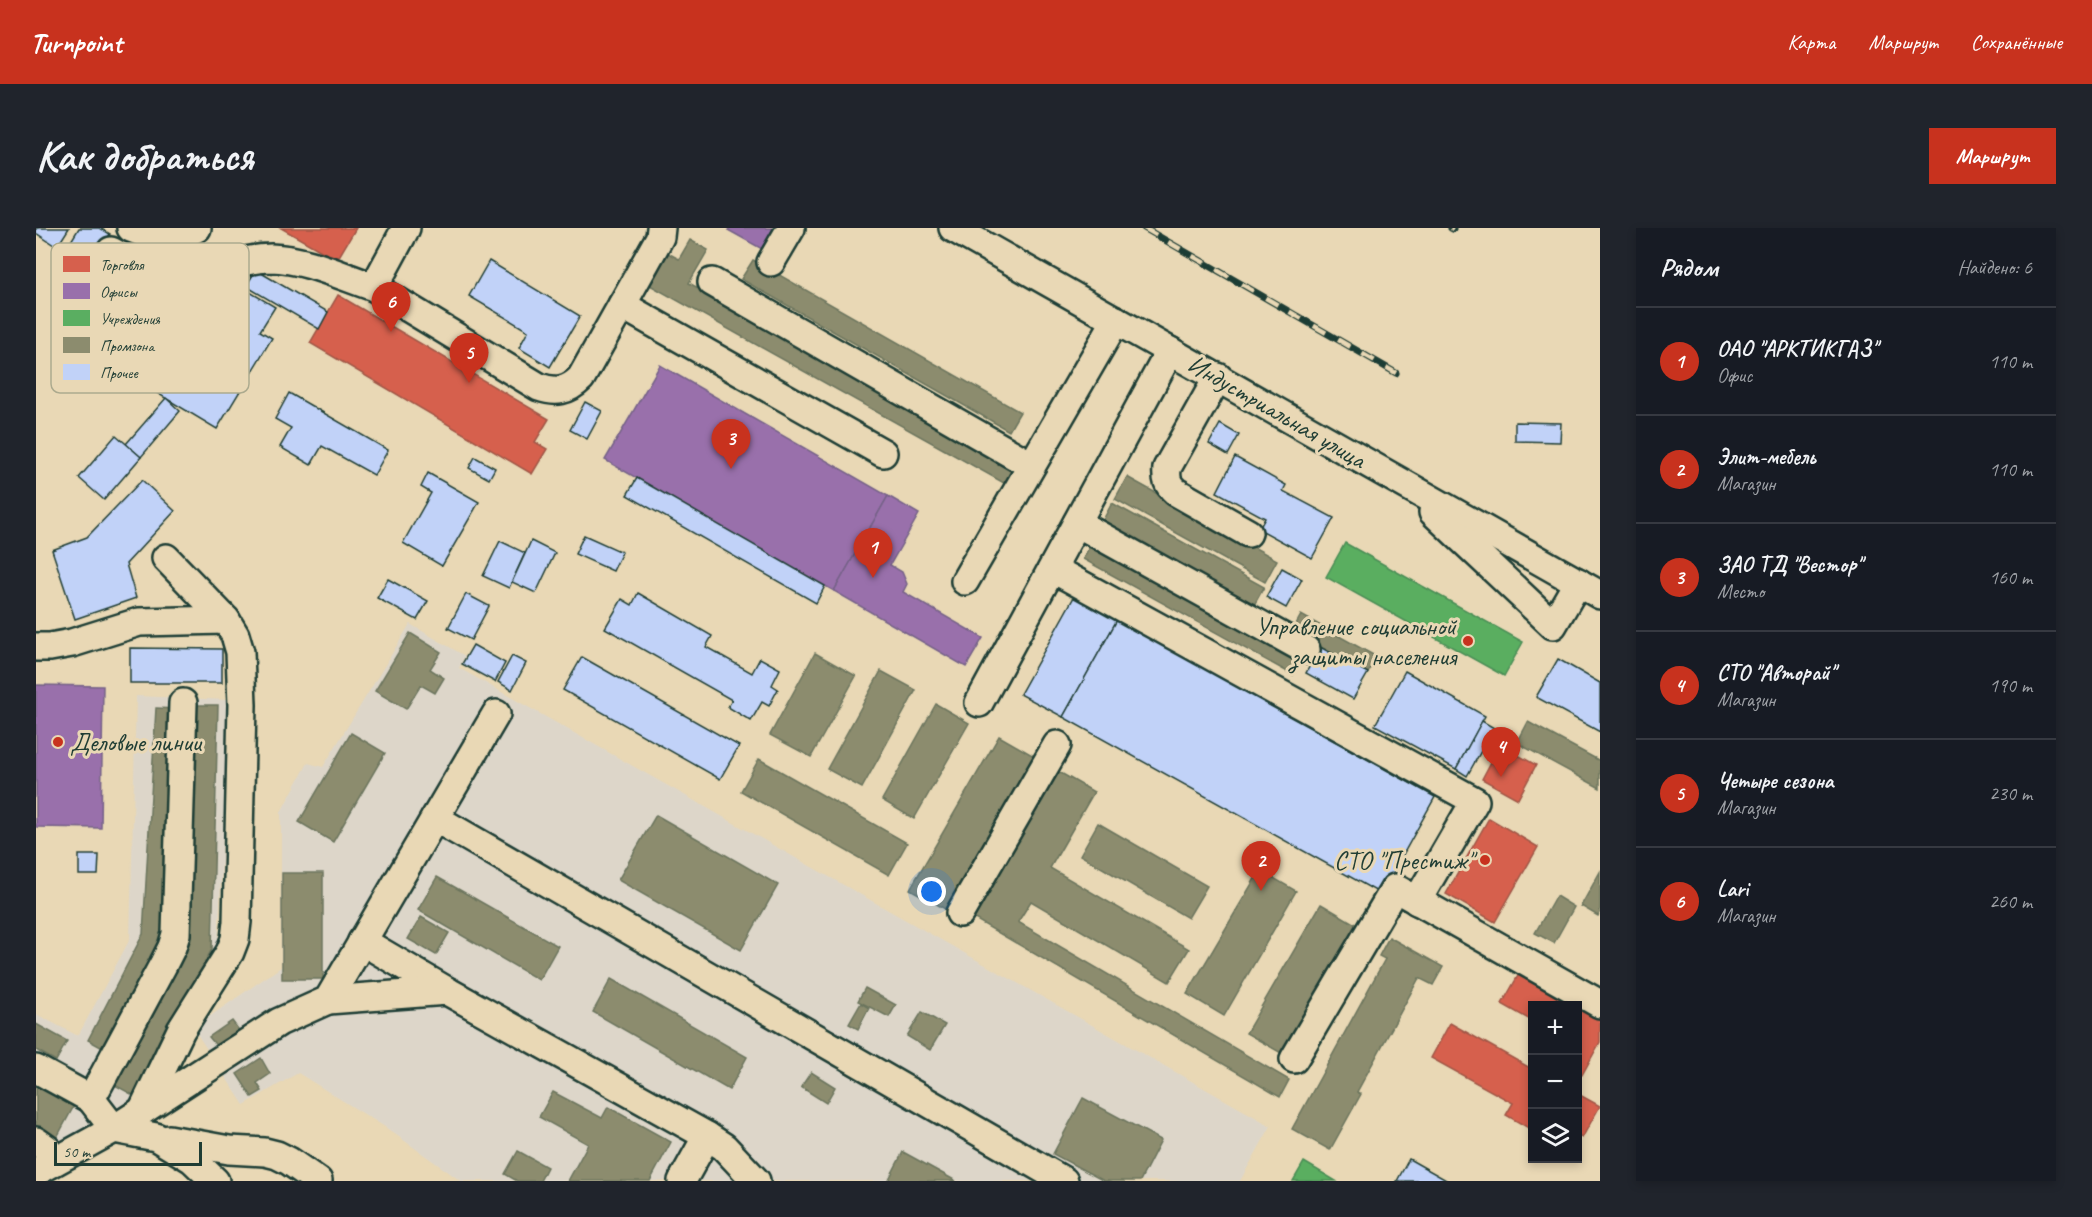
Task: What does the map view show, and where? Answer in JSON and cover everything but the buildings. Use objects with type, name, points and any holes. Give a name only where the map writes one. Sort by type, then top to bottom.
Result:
[{"type":"street","points":[[131,228],[148,235],[166,238],[188,234],[197,228]]},
{"type":"street","points":[[374,287],[406,228]]},
{"type":"street","points":[[249,260],[271,258],[291,261],[374,287],[539,387],[558,391],[567,389],[581,378],[660,237],[661,228]]},
{"type":"street","points":[[771,262],[791,228]]},
{"type":"street","name":"Индустриальная улица","points":[[953,228],[1589,589]]},
{"type":"street","points":[[712,282],[1031,465]]},
{"type":"street","points":[[622,305],[883,453]]},
{"type":"street","points":[[965,581],[1116,320]]},
{"type":"street","points":[[979,703],[1170,351]]},
{"type":"street","points":[[1218,377],[1167,468],[1166,478],[1169,486],[1176,492],[1248,533]]},
{"type":"street","points":[[1402,482],[1553,625],[1589,589]]},
{"type":"street","points":[[1077,523],[1306,650]]},
{"type":"street","points":[[142,1112],[181,1030],[224,962],[235,939],[237,922],[242,705],[240,652],[235,635],[226,620],[166,558]]},
{"type":"street","points":[[1053,569],[1475,801],[1417,900]]},
{"type":"street","points":[[36,647],[72,643],[139,622],[226,620]]},
{"type":"street","points":[[91,1099],[163,965],[176,934],[183,703]]},
{"type":"street","points":[[327,1000],[496,714]]},
{"type":"street","points":[[960,913],[1056,745]]},
{"type":"street","points":[[435,818],[1064,1181]]},
{"type":"street","points":[[1294,1059],[1395,888],[1600,1004]]},
{"type":"street","points":[[362,941],[707,1136],[724,1147],[756,1181]]},
{"type":"street","points":[[36,1141],[45,1148],[46,1166],[142,1112],[279,1022],[327,1000],[447,991]]},
{"type":"street","points":[[36,1069],[91,1099],[114,1129],[229,1150],[277,1155],[318,1181]]},
{"type":"street","points":[[682,1181],[707,1136]]},
{"type":"street","points":[[156,1137],[192,1159],[215,1181]]},
{"type":"shaded area","points":[[410,624],[465,656],[459,668],[1271,1126],[1240,1181],[461,1181],[385,1127],[298,1073],[244,1105],[193,1028],[281,967],[281,812],[308,763],[323,767]]},
{"type":"shaded area","points":[[136,696],[229,700],[218,947],[133,1101],[36,1160],[36,1014],[78,1036],[130,939]]},
{"type":"railway","points":[[1144,228],[1396,373]]},
{"type":"place","name":"Lari","points":[[391,332]]},
{"type":"place","name":"Четыре сезона","points":[[469,383]]},
{"type":"place","name":"ЗАО ТД \"Вестор\"","points":[[731,469]]},
{"type":"place","name":"ОАО \"АРКТИКГАЗ\"","points":[[873,578]]},
{"type":"place","name":"Управление социальной защиты населения","points":[[1468,641]]},
{"type":"place","name":"Деловые линии","points":[[58,742]]},
{"type":"place","name":"СТО \"Авторай\"","points":[[1501,777]]},
{"type":"place","name":"СТО \"Престиж\"","points":[[1485,860]]},
{"type":"place","name":"Элит-мебель","points":[[1261,891]]}]
